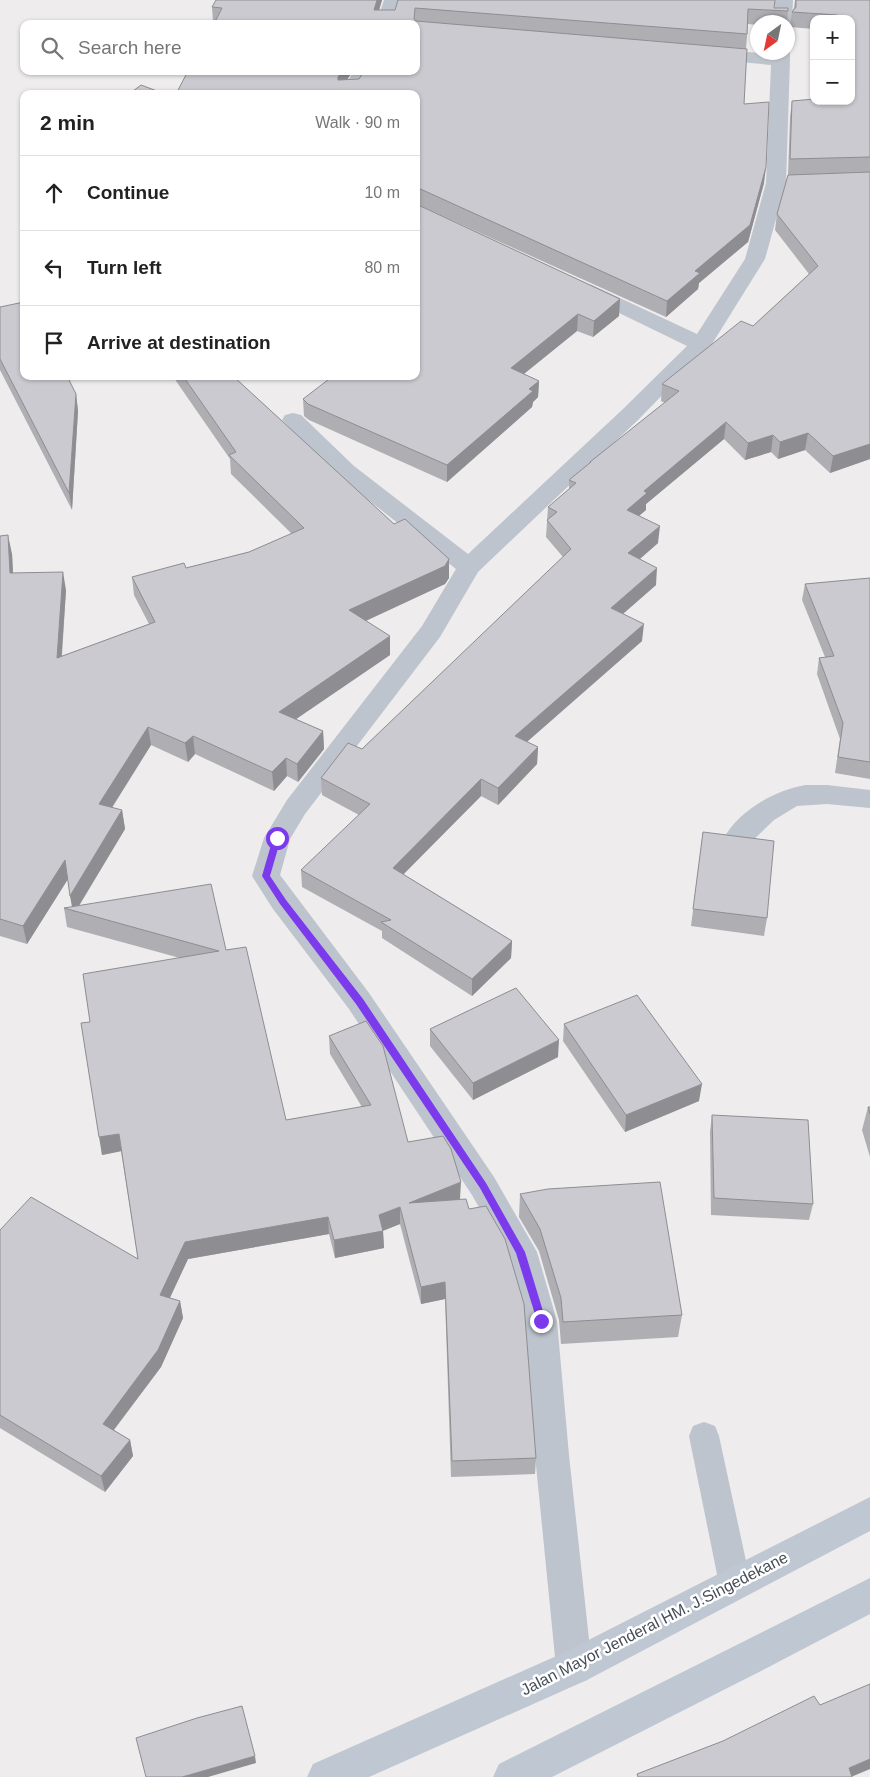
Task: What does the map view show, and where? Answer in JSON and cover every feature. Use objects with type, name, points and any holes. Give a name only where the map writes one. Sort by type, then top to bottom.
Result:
[{"type":"main road","name":"Jalan Mayor Jenderal HM. J.Singedekane","points":[[326,1777],[574,1667],[870,1513]]},
{"type":"main road","points":[[512,1777],[746,1660],[870,1595]]},
{"type":"street","points":[[386,20],[393,0]]},
{"type":"street","points":[[783,15],[784,0]]},
{"type":"street","points":[[695,53],[750,55]]},
{"type":"street","points":[[574,1667],[552,1455],[541,1321],[520,1252],[483,1186],[360,1001],[283,902],[266,876],[277,838],[296,807],[430,631],[469,567],[631,414],[701,344],[754,259],[786,182],[781,60]]},
{"type":"street","points":[[351,90],[361,75]]},
{"type":"street","points":[[568,281],[701,344]]},
{"type":"street","points":[[293,420],[346,471],[469,567]]},
{"type":"street","points":[[735,841],[765,812],[785,800],[808,794],[870,799]]},
{"type":"lane","points":[[704,1436],[735,1584]]},
{"type":"building","points":[[216,0],[377,0],[374,10],[395,10],[398,0],[775,0],[774,8],[788,8],[788,11],[748,9],[747,34],[415,8],[415,20],[216,20],[222,8],[212,7]]},
{"type":"building","points":[[796,0],[870,0],[870,157],[790,159],[792,101],[810,99],[810,105],[855,105],[855,15],[792,12],[796,7]]},
{"type":"building","points":[[420,21],[747,49],[744,104],[769,102],[766,167],[750,225],[695,271],[700,273],[667,301],[420,189],[420,90],[178,90],[186,75],[339,75],[338,80],[359,79],[362,75],[420,75]]},
{"type":"building","points":[[141,85],[154,90],[134,90]]},
{"type":"building","points":[[870,172],[870,444],[833,456],[808,433],[780,442],[773,435],[748,443],[726,422],[644,491],[647,493],[627,510],[660,526],[628,553],[657,568],[611,608],[644,624],[515,736],[538,747],[498,788],[481,779],[393,868],[512,941],[472,979],[381,922],[391,920],[301,870],[370,804],[321,778],[348,743],[362,749],[571,549],[547,520],[557,512],[548,507],[576,483],[569,480],[679,391],[662,384],[741,321],[753,326],[818,266],[777,214],[788,175]]},
{"type":"building","points":[[420,206],[620,299],[594,321],[578,314],[511,368],[539,381],[529,389],[533,391],[447,465],[308,404],[303,399],[328,380],[420,380]]},
{"type":"building","points":[[20,303],[20,380],[69,380],[76,394],[69,493],[0,359],[0,307]]},
{"type":"building","points":[[186,380],[237,380],[394,524],[405,519],[449,559],[445,566],[349,610],[390,636],[279,712],[323,731],[297,764],[286,758],[272,772],[193,736],[185,743],[148,727],[99,804],[122,810],[70,896],[65,860],[23,926],[0,919],[0,536],[8,535],[10,573],[63,572],[57,658],[155,622],[132,577],[184,563],[186,568],[249,552],[304,528],[229,455],[236,452]]},
{"type":"building","points":[[870,578],[870,762],[838,757],[843,723],[819,658],[834,656],[805,584]]},
{"type":"building","points":[[703,832],[774,841],[767,918],[693,909]]},
{"type":"building","points":[[211,884],[226,950],[246,947],[286,1120],[371,1105],[329,1036],[366,1021],[383,1046],[408,1142],[443,1136],[451,1149],[461,1182],[409,1203],[466,1199],[469,1209],[486,1206],[505,1239],[524,1304],[536,1458],[452,1461],[445,1282],[421,1287],[400,1207],[379,1215],[383,1231],[334,1240],[328,1217],[185,1242],[160,1295],[180,1301],[158,1350],[103,1424],[130,1440],[101,1476],[0,1415],[0,1230],[31,1197],[138,1259],[119,1134],[99,1137],[81,1023],[90,1022],[83,974],[219,951],[64,908]]},
{"type":"building","points":[[516,988],[559,1040],[473,1083],[430,1029]]},
{"type":"building","points":[[637,995],[702,1084],[626,1115],[564,1024]]},
{"type":"building","points":[[712,1115],[808,1120],[813,1204],[714,1198]]},
{"type":"building","points":[[660,1182],[682,1315],[563,1322],[561,1298],[540,1229],[520,1194],[548,1189]]},
{"type":"building","points":[[870,1684],[870,1759],[849,1768],[852,1777],[638,1777],[637,1774],[723,1741],[814,1696],[820,1705]]},
{"type":"building","points":[[242,1706],[255,1756],[182,1777],[146,1777],[136,1738],[197,1718]]},
{"type":"route","points":[[277,838],[266,876],[283,902],[360,1001],[483,1186],[520,1252],[541,1321]]}]
